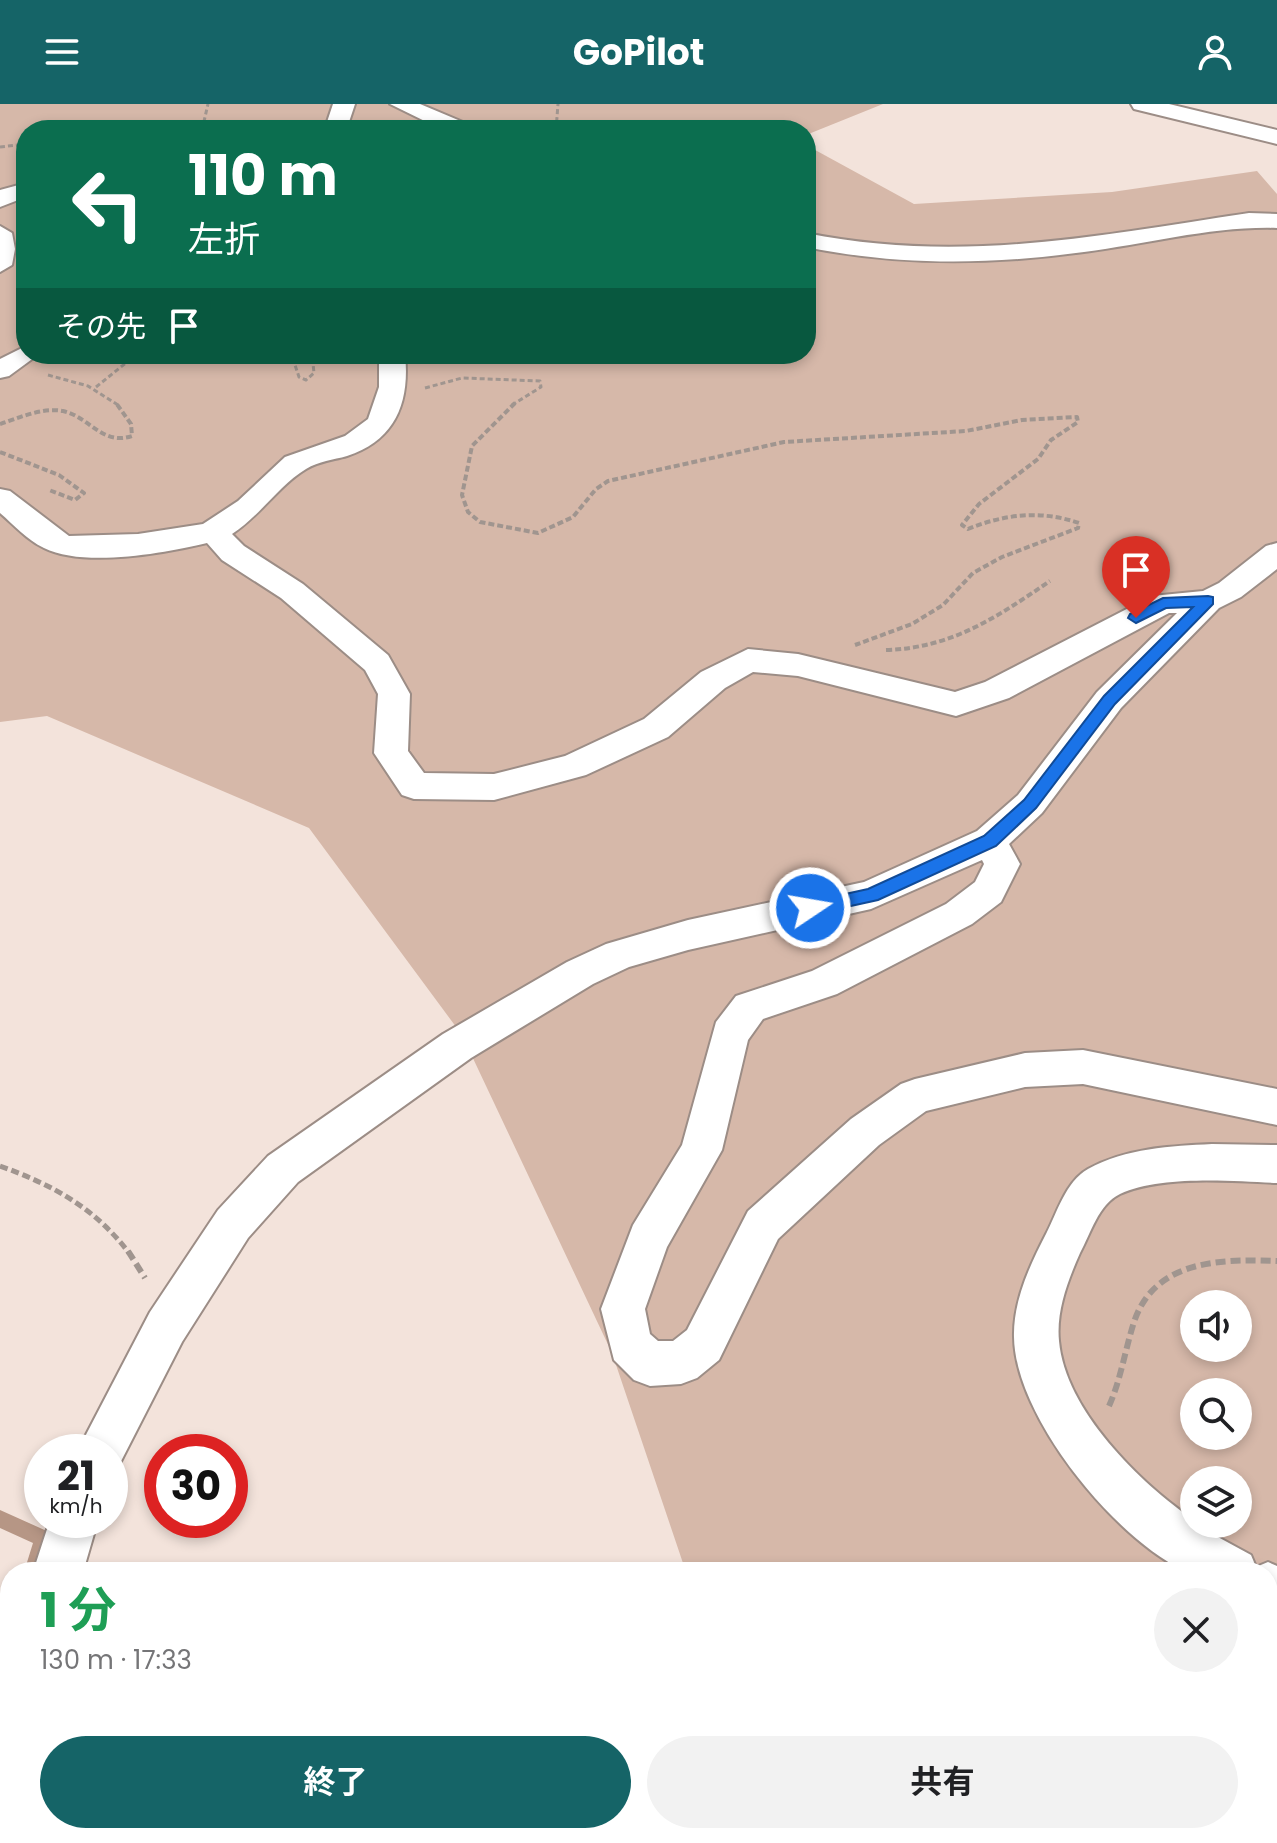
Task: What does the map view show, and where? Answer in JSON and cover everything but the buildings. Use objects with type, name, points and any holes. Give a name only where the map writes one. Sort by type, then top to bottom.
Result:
[{"type":"street","points":[[401,104],[439,120]]},
{"type":"street","points":[[1142,104],[1277,137]]},
{"type":"street","points":[[816,243],[851,252],[985,255],[1249,220],[1277,221]]},
{"type":"street","points":[[0,233],[3,249],[0,265]]},
{"type":"street","points":[[0,370],[34,364]]},
{"type":"street","points":[[0,498],[37,532],[65,546],[96,548],[213,532],[244,511],[289,467],[305,457],[338,449],[372,435],[387,413],[393,396],[392,364]]},
{"type":"street","points":[[213,532],[233,553],[292,591],[377,663],[394,694],[391,753],[414,786],[494,787],[574,766],[656,728],[713,680],[748,660],[798,665],[956,704],[997,690],[1163,603],[1208,601]]},
{"type":"street","points":[[110,1434],[172,1319],[233,1224],[283,1169],[457,1046],[567,981],[619,955],[688,935],[871,895],[990,841],[1030,804],[1109,700],[1208,601],[1230,590],[1277,553]]},
{"type":"street","points":[[990,841],[1002,864],[988,892],[959,914],[824,983],[750,1007],[730,1034],[701,1150],[648,1239],[623,1309],[630,1345],[650,1364],[681,1362],[703,1345],[763,1225],[865,1132],[915,1096],[1025,1070],[1083,1067],[1277,1107]]},
{"type":"street","points":[[1219,1562],[1125,1499],[1053,1401],[1036,1341],[1048,1274],[1086,1200],[1101,1183],[1129,1173],[1231,1162],[1277,1164]]},
{"type":"street","points":[[61,1562],[68,1538]]},
{"type":"path","points":[[0,424],[46,411],[63,411],[76,416],[113,441],[123,441],[132,436],[134,428],[129,419],[96,387],[34,364]]},
{"type":"path","points":[[96,387],[125,364]]},
{"type":"path","points":[[295,364],[299,377],[306,380],[314,373],[313,364]]},
{"type":"path","points":[[393,396],[462,378],[540,381],[541,387],[505,410],[472,446],[462,495],[468,512],[480,522],[538,533],[566,522],[596,489],[625,475],[698,464],[784,442],[966,431],[1037,418],[1077,417],[1078,422],[1051,440],[1038,459],[979,504],[962,525],[968,529],[984,521],[1024,514],[1070,519],[1079,523],[1078,528],[1002,557],[973,573],[943,605],[912,624],[851,646],[821,651],[798,665]]},
{"type":"path","points":[[0,452],[59,475],[84,493],[82,498],[75,500],[40,488]]},
{"type":"path","points":[[881,649],[936,647],[980,627],[1050,581]]},
{"type":"path","points":[[851,646],[866,648]]},
{"type":"path","points":[[0,1166],[37,1178],[92,1210],[125,1241],[172,1319]]},
{"type":"path","points":[[1082,1441],[1106,1413],[1122,1380],[1136,1316],[1158,1283],[1183,1268],[1223,1259],[1277,1261]]},
{"type":"shaded area","points":[[0,104],[883,104],[816,131],[816,120],[16,120],[16,364],[816,364],[816,150],[914,204],[1112,192],[1257,171],[1277,194],[1277,1562],[683,1562],[612,1353],[462,1035],[309,828],[47,716],[0,722]]},
{"type":"waterway","points":[[0,1519],[43,1538],[36,1562]]},
{"type":"route","points":[[810,908],[871,895],[990,841],[1030,804],[1109,700],[1208,601],[1163,603],[1136,618]]}]
